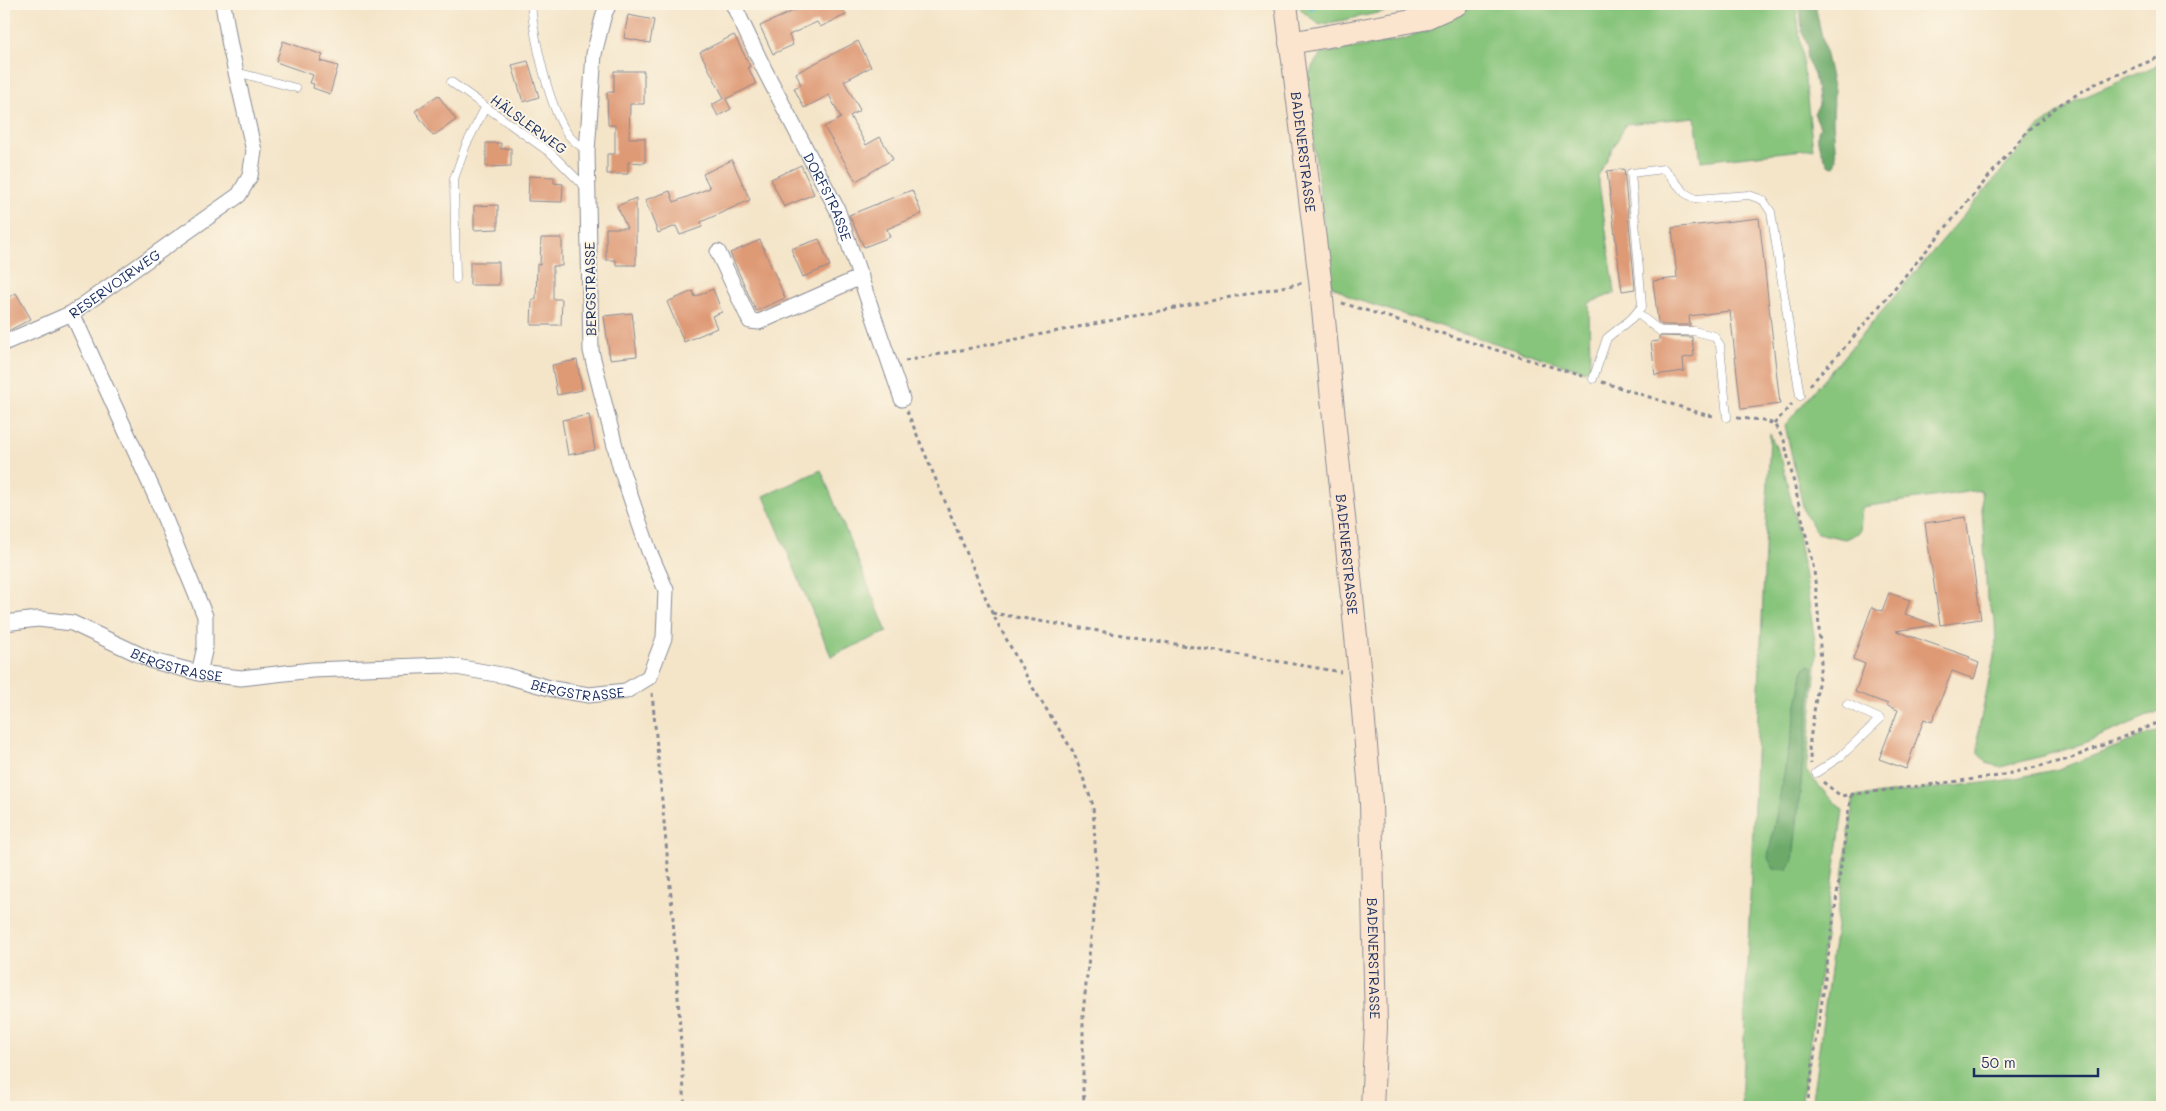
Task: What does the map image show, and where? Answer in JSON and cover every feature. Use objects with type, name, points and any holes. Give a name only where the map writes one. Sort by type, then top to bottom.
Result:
[{"type":"street","name":"RESERVOIRWEG","points":[[200,673],[205,647],[205,616],[156,497],[72,313],[239,195],[250,176],[254,151],[223,4]]},
{"type":"street","name":"BERGSTRASSE","points":[[4,622],[38,619],[72,623],[153,661],[200,673],[241,678],[312,670],[445,665],[507,676],[554,690],[589,695],[626,691],[649,678],[664,638],[666,590],[649,551],[620,466],[591,351],[588,151],[594,54],[604,14],[609,4]]},
{"type":"street","name":"DORFSTRASSE","points":[[733,4],[764,69],[838,209],[902,399]]},
{"type":"street","name":"BADENERSTRASSE","points":[[1286,4],[1321,288],[1371,803],[1376,1027],[1372,1107]]},
{"type":"street","points":[[1290,43],[1423,19],[1457,4]]},
{"type":"street","points":[[718,252],[750,321],[759,322],[861,277]]},
{"type":"street","points":[[4,343],[72,313]]},
{"type":"lane","points":[[531,4],[538,51],[552,99],[568,134],[588,151]]},
{"type":"lane","points":[[236,72],[296,88]]},
{"type":"lane","name":"HÄLSLERWEG","points":[[451,82],[552,154],[588,191]]},
{"type":"lane","points":[[456,280],[454,179],[466,145],[485,108]]},
{"type":"lane","points":[[1593,379],[1607,338],[1637,313],[1642,306],[1631,173],[1664,169],[1685,194],[1695,199],[1749,195],[1762,200],[1771,212],[1800,396]]},
{"type":"lane","points":[[1637,313],[1660,330],[1694,331],[1714,336],[1720,345],[1727,417]]},
{"type":"lane","points":[[1816,773],[1841,756],[1880,719],[1847,704]]},
{"type":"path","points":[[1774,424],[1844,348],[2029,129],[2058,105],[2095,84],[2162,56]]},
{"type":"path","points":[[890,364],[1321,288],[1706,415],[1763,420],[1774,424],[1784,440],[1814,570],[1822,662],[1809,747],[1809,762],[1825,784],[1841,796],[1999,776],[2069,759],[2162,721]]},
{"type":"path","points":[[902,399],[992,613],[1033,688],[1074,753],[1093,805],[1097,881],[1083,1013],[1083,1092],[1086,1107]]},
{"type":"path","points":[[992,613],[1360,676]]},
{"type":"path","points":[[649,678],[654,704],[673,918],[685,1107]]},
{"type":"path","points":[[1807,1107],[1852,794]]},
{"type":"green space","points":[[1299,4],[1391,4],[1392,10],[1320,25],[1302,11]]},
{"type":"green space","points":[[1477,4],[1796,4],[1813,149],[1701,161],[1695,117],[1626,124],[1598,176],[1615,293],[1589,303],[1590,367],[1584,371],[1354,299],[1331,285],[1306,82],[1313,65],[1321,54],[1409,38]]},
{"type":"green space","points":[[1800,4],[1817,4],[1816,10],[1834,91],[1833,121],[1836,159],[1834,166],[1828,165],[1818,142],[1820,127],[1814,113],[1819,105],[1814,74],[1806,59],[1808,46],[1802,32]]},
{"type":"green space","points":[[2162,63],[2162,710],[2072,748],[2001,767],[1986,763],[1978,753],[1979,728],[1996,646],[1995,620],[1987,599],[1981,490],[1862,507],[1860,532],[1845,539],[1817,533],[1804,511],[1785,425],[2039,127],[2075,101]]},
{"type":"green space","points":[[1770,434],[1782,461],[1796,521],[1817,654],[1806,771],[1843,810],[1801,1107],[1741,1107]]},
{"type":"green space","points":[[821,470],[887,632],[831,656],[764,496]]},
{"type":"green space","points":[[1810,664],[1813,667],[1793,860],[1788,869],[1774,869],[1768,858],[1804,668]]},
{"type":"green space","points":[[2162,729],[2162,1107],[1811,1107],[1854,797],[2001,781],[2059,769]]},
{"type":"building","points":[[809,4],[840,4],[846,15],[820,27],[817,22],[789,35],[793,45],[773,54],[760,26]]},
{"type":"building","points":[[628,15],[654,20],[650,43],[624,38]]},
{"type":"building","points":[[734,35],[750,66],[748,67],[756,84],[726,99],[731,109],[718,116],[712,105],[724,98],[700,52]]},
{"type":"building","points":[[283,41],[323,55],[320,61],[338,66],[330,94],[313,88],[314,84],[310,83],[313,75],[276,62]]},
{"type":"building","points":[[858,41],[871,67],[844,81],[860,110],[850,116],[866,145],[880,137],[893,159],[856,181],[824,127],[841,118],[829,95],[804,108],[794,88],[801,85],[796,73]]},
{"type":"building","points":[[528,61],[539,97],[523,102],[512,65]]},
{"type":"building","points":[[614,71],[644,71],[644,104],[630,104],[629,138],[645,138],[645,163],[628,162],[628,174],[607,174],[607,154],[615,154],[615,125],[608,125],[607,92],[614,92]]},
{"type":"building","points":[[438,95],[456,120],[433,136],[415,111]]},
{"type":"building","points":[[486,143],[501,143],[501,149],[511,148],[511,166],[486,167]]},
{"type":"building","points":[[732,160],[750,200],[701,222],[702,227],[680,235],[676,226],[658,233],[645,200],[670,191],[674,202],[710,188],[703,174]]},
{"type":"building","points":[[801,165],[814,194],[784,207],[771,179]]},
{"type":"building","points":[[1624,169],[1635,289],[1622,291],[1607,171]]},
{"type":"building","points":[[529,176],[554,177],[554,183],[563,184],[562,202],[528,201]]},
{"type":"building","points":[[912,190],[922,214],[887,229],[890,237],[864,247],[849,215]]},
{"type":"building","points":[[636,198],[636,265],[616,265],[616,260],[606,260],[606,228],[627,228],[617,206]]},
{"type":"building","points":[[498,205],[498,229],[474,230],[474,206]]},
{"type":"building","points":[[1759,218],[1780,404],[1741,409],[1730,311],[1689,316],[1690,325],[1662,325],[1658,322],[1653,281],[1677,278],[1672,228]]},
{"type":"building","points":[[541,238],[562,238],[562,266],[553,266],[553,299],[562,299],[561,325],[531,325],[532,299],[536,299],[537,264],[540,265]]},
{"type":"building","points":[[819,239],[830,266],[803,277],[791,249]]},
{"type":"building","points":[[760,240],[785,298],[756,311],[730,253]]},
{"type":"building","points":[[470,262],[499,262],[499,285],[470,285]]},
{"type":"building","points":[[713,289],[722,312],[712,316],[717,328],[684,342],[667,302],[693,291],[695,297]]},
{"type":"building","points":[[16,293],[31,319],[4,333],[4,300]]},
{"type":"building","points":[[632,313],[637,356],[610,359],[604,316]]},
{"type":"building","points":[[1659,336],[1692,337],[1694,356],[1683,358],[1684,371],[1655,375],[1651,342],[1659,341]]},
{"type":"building","points":[[577,360],[582,390],[557,395],[552,365]]},
{"type":"building","points":[[589,415],[595,450],[568,455],[562,420]]},
{"type":"building","points":[[1966,517],[1981,619],[1940,625],[1925,523]]},
{"type":"building","points":[[1889,593],[1910,600],[1905,614],[1935,625],[1896,631],[1970,657],[1969,659],[1979,663],[1974,679],[1952,671],[1932,722],[1924,719],[1906,769],[1879,759],[1898,710],[1887,706],[1888,704],[1855,692],[1865,664],[1853,659],[1872,607],[1882,611]]},
{"type":"waterway","points":[[1311,4],[1312,9]]}]
